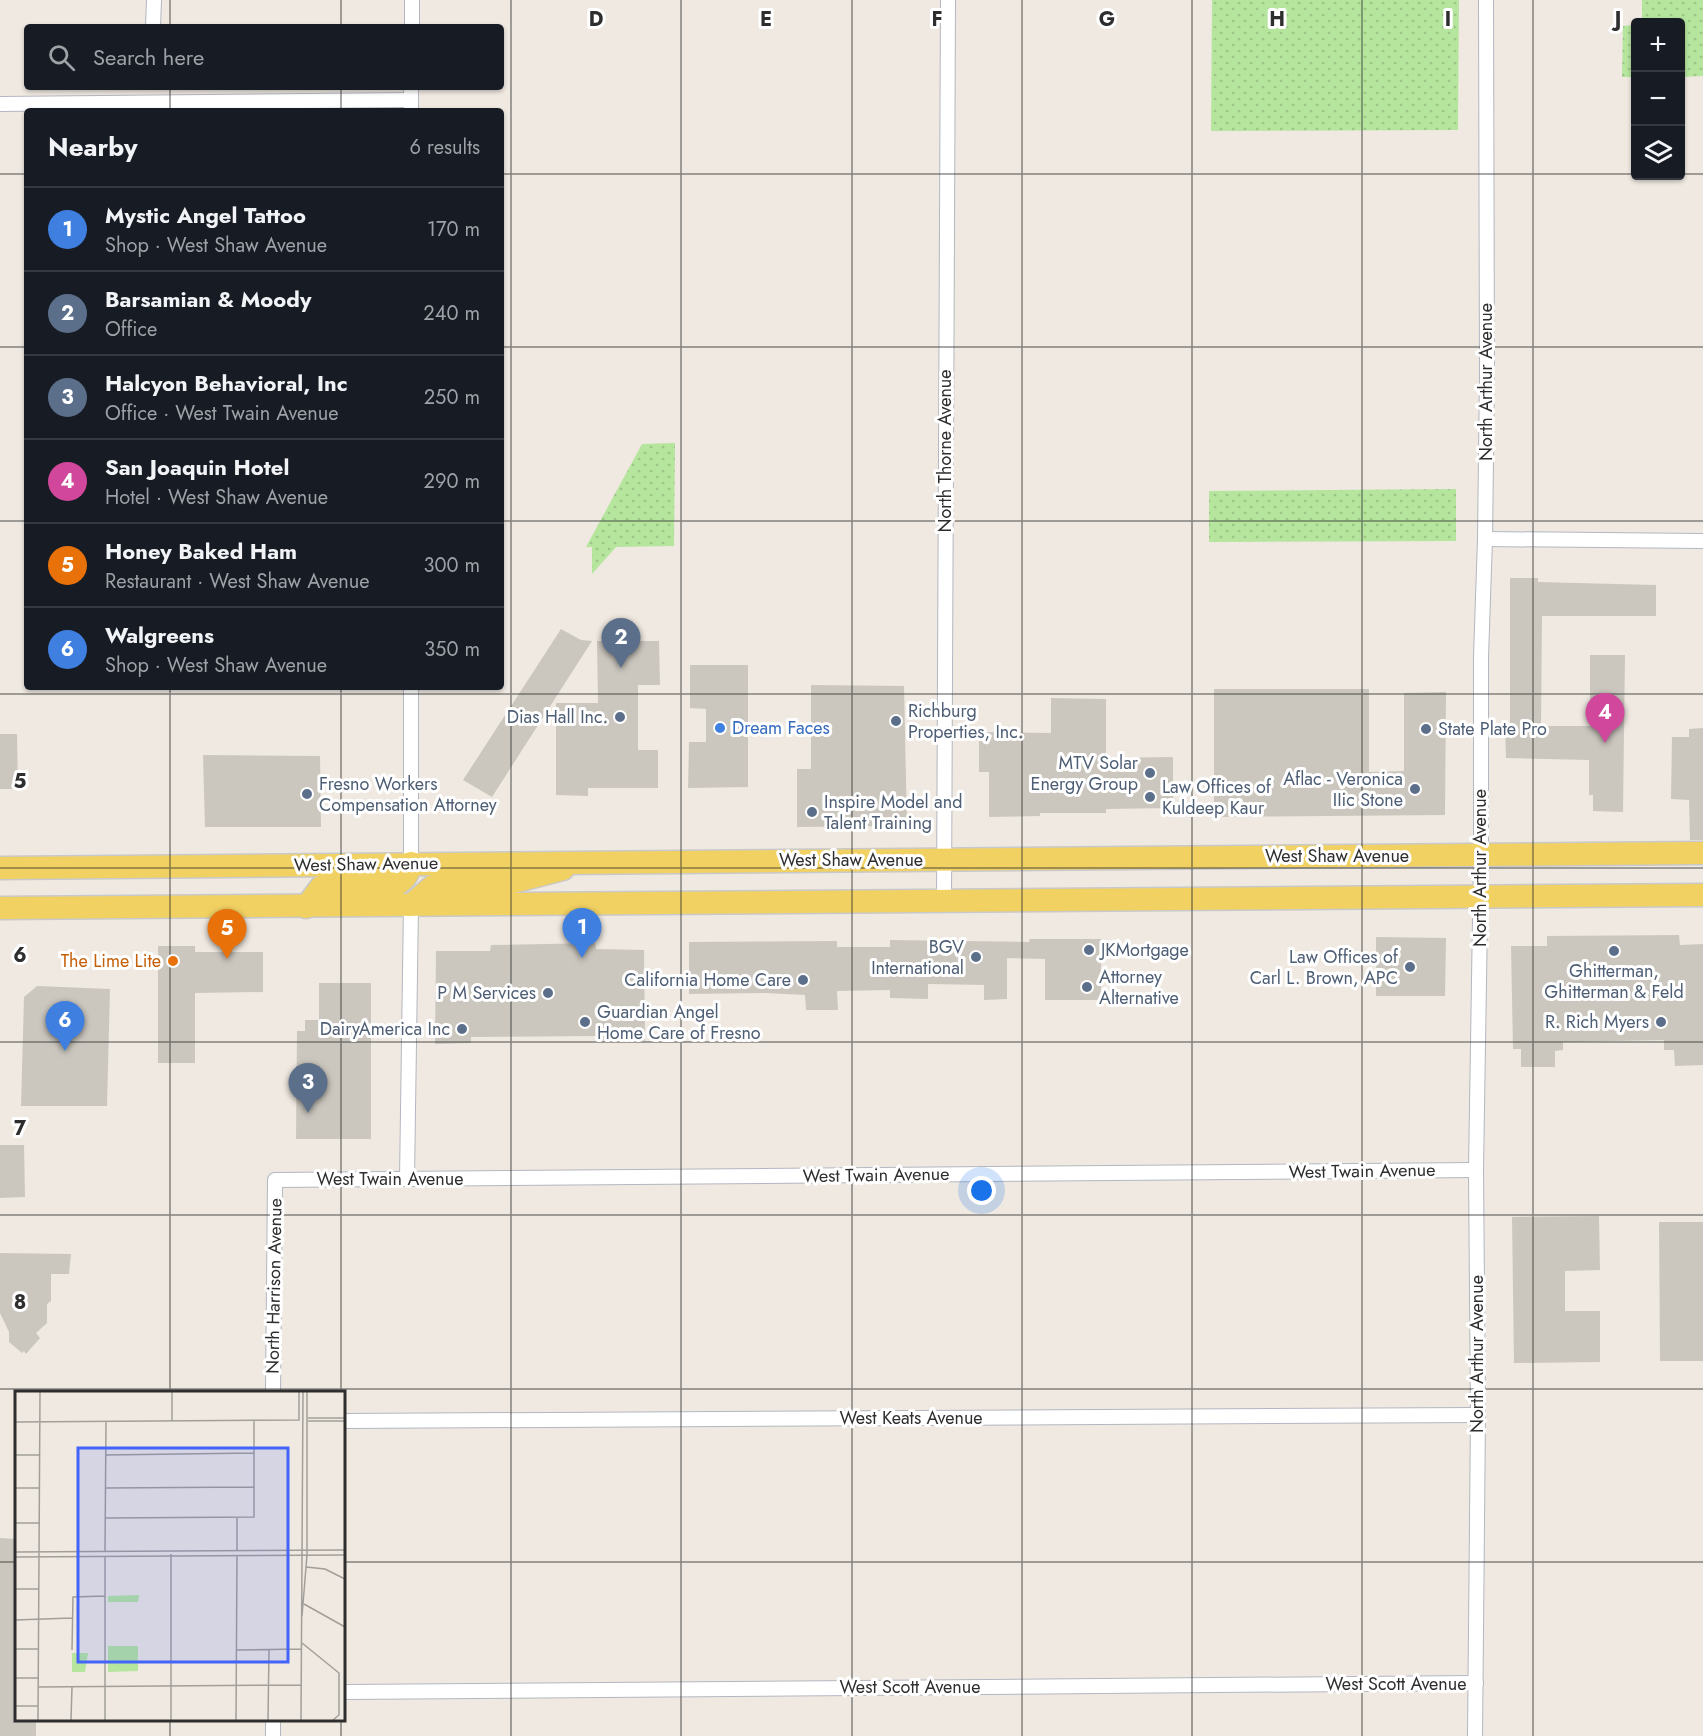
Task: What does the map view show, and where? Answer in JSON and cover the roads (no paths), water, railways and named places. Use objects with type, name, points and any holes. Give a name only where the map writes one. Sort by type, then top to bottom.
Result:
[{"type":"main road","name":"West Shaw Avenue","points":[[0,867],[1703,853]]},
{"type":"main road","points":[[411,905],[433,886],[510,883],[588,862]]},
{"type":"main road","points":[[306,907],[321,887],[394,886],[408,873],[411,863]]},
{"type":"main road","points":[[0,908],[1703,895]]},
{"type":"street","points":[[153,0],[153,24]]},
{"type":"street","points":[[412,0],[412,24]]},
{"type":"street","name":"North Thorne Avenue","points":[[944,902],[948,0]]},
{"type":"street","name":"North Arthur Avenue","points":[[1475,1736],[1478,1414],[1476,1170],[1481,855],[1481,657],[1487,376],[1486,0]]},
{"type":"street","points":[[153,90],[153,102]]},
{"type":"street","points":[[0,104],[411,99]]},
{"type":"street","points":[[1485,539],[1703,540]]},
{"type":"street","points":[[411,690],[411,863]]},
{"type":"street","points":[[407,1179],[411,905]]},
{"type":"street","name":"West Twain Avenue","points":[[276,1180],[1476,1170]]},
{"type":"street","name":"North Harrison Avenue","points":[[273,1391],[276,1180]]},
{"type":"street","name":"West Keats Avenue","points":[[345,1421],[1478,1414]]},
{"type":"street","name":"West Scott Avenue","points":[[345,1692],[1476,1683]]},
{"type":"place","name":"Barsamian & Moody","points":[[621,668]]},
{"type":"place","name":"Dias Hall Inc.","points":[[620,717]]},
{"type":"place","name":"Richburg Properties, Inc.","points":[[896,721]]},
{"type":"place","name":"Dream Faces","points":[[720,728]]},
{"type":"place","name":"State Plate Pro","points":[[1426,729]]},
{"type":"place","name":"San Joaquin Hotel","points":[[1605,743]]},
{"type":"place","name":"MTV Solar Energy Group","points":[[1150,773]]},
{"type":"place","name":"Aflac - Veronica IIic Stone","points":[[1415,789]]},
{"type":"place","name":"Fresno Workers Compensation Attorney","points":[[307,794]]},
{"type":"place","name":"Law Offices of Kuldeep Kaur","points":[[1150,797]]},
{"type":"place","name":"Inspire Model and Talent Training","points":[[812,812]]},
{"type":"place","name":"JKMortgage","points":[[1089,950]]},
{"type":"place","name":"Ghitterman, Ghitterman & Feld","points":[[1614,951]]},
{"type":"place","name":"BGV International","points":[[976,957]]},
{"type":"place","name":"Mystic Angel Tattoo","points":[[582,958]]},
{"type":"place","name":"Honey Baked Ham","points":[[227,959]]},
{"type":"place","name":"The Lime Lite","points":[[173,961]]},
{"type":"place","name":"Law Offices of Carl L. Brown, APC","points":[[1410,967]]},
{"type":"place","name":"California Home Care","points":[[803,980]]},
{"type":"place","name":"Attorney Alternative","points":[[1087,987]]},
{"type":"place","name":"P M Services","points":[[548,993]]},
{"type":"place","name":"Guardian Angel Home Care of Fresno","points":[[585,1022]]},
{"type":"place","name":"R. Rich Myers","points":[[1661,1022]]},
{"type":"place","name":"DairyAmerica Inc","points":[[462,1029]]},
{"type":"place","name":"Walgreens","points":[[65,1051]]},
{"type":"place","name":"Halcyon Behavioral, Inc","points":[[308,1113]]}]
